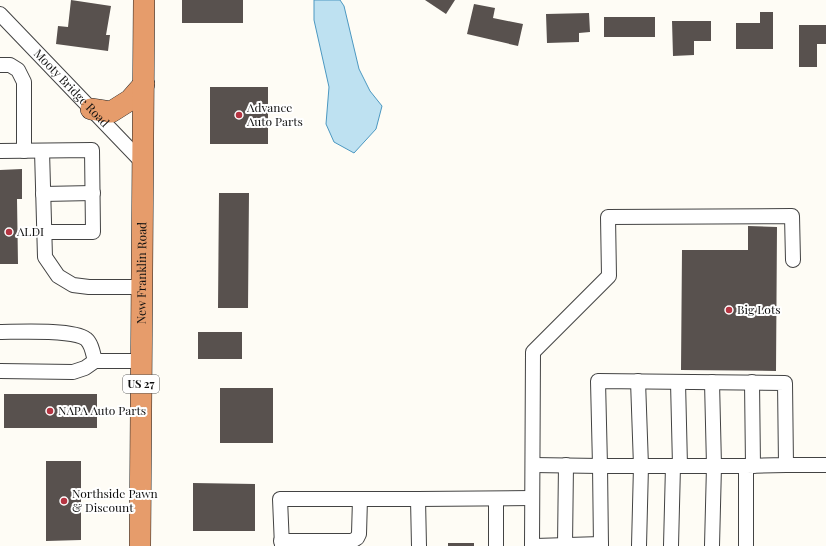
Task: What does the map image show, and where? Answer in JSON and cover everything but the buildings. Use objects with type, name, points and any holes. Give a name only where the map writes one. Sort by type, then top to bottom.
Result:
[{"type":"highway","name":"New Franklin Road","points":[[140,546],[144,0]]},
{"type":"highway","points":[[91,109],[111,112],[130,100],[144,84]]},
{"type":"street","name":"Mooty Bridge Road","points":[[0,14],[143,163]]},
{"type":"street","points":[[0,65],[10,65],[18,70],[24,82],[24,151]]},
{"type":"street","points":[[0,151],[92,150],[93,232],[44,232]]},
{"type":"street","points":[[42,151],[45,257],[58,276],[73,285],[89,287],[142,287]]},
{"type":"street","points":[[43,194],[93,193]]},
{"type":"street","points":[[786,465],[785,383],[598,381],[601,545],[534,546],[532,498],[533,352],[609,276],[608,217],[792,216],[793,260]]},
{"type":"street","points":[[0,332],[58,332],[79,336],[85,338],[89,342],[95,362]]},
{"type":"street","points":[[0,371],[73,372],[85,368],[95,362],[142,361]]},
{"type":"street","points":[[638,381],[641,466],[639,546]]},
{"type":"street","points":[[671,546],[676,466],[678,382]]},
{"type":"street","points":[[712,382],[714,466],[712,546]]},
{"type":"street","points":[[746,546],[752,382]]},
{"type":"street","points":[[533,465],[826,465]]},
{"type":"street","points":[[565,545],[566,465]]},
{"type":"street","points":[[496,498],[496,546]]},
{"type":"street","points":[[360,499],[359,534],[357,538],[352,540],[282,543],[280,499],[360,499],[418,500],[532,498]]},
{"type":"street","points":[[418,500],[419,546]]},
{"type":"water","points":[[314,0],[340,0],[344,6],[359,69],[370,91],[382,106],[376,129],[354,153],[334,142],[326,124],[329,87],[314,20]]},
{"type":"place","name":"Advance Auto Parts","points":[[239,115]]},
{"type":"place","name":"ALDI","points":[[9,232]]},
{"type":"place","name":"Big Lots","points":[[729,310]]},
{"type":"place","name":"NAPA Auto Parts","points":[[50,411]]},
{"type":"place","name":"Northside Pawn & Discount","points":[[64,501]]}]
